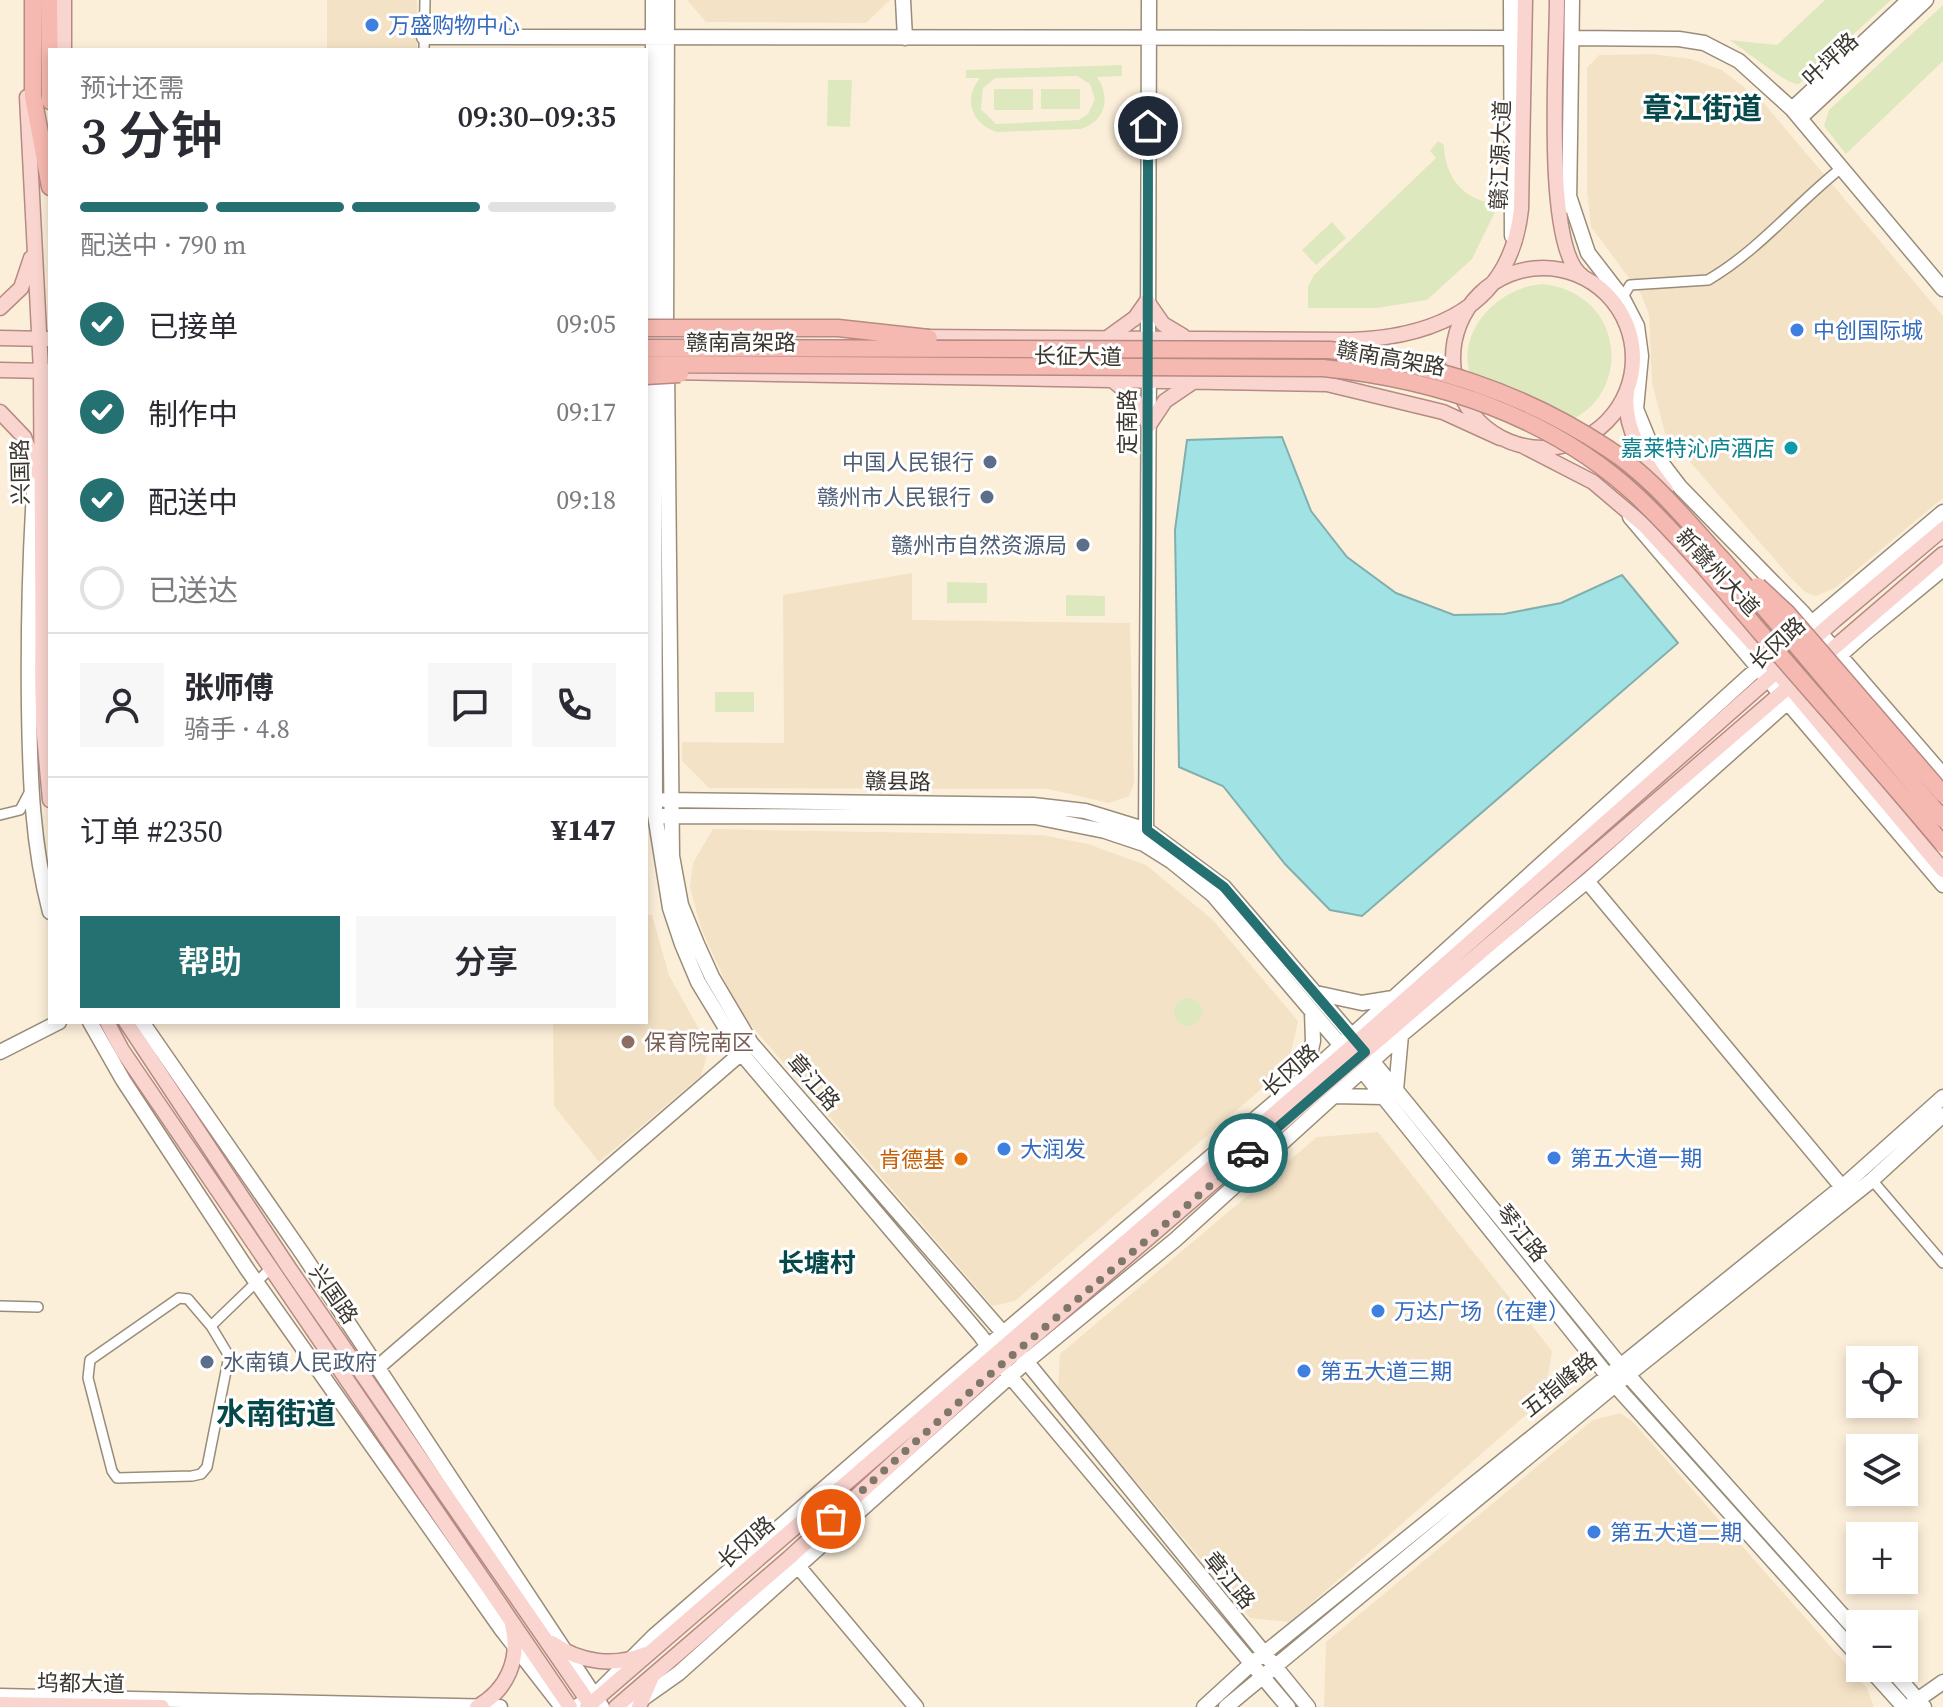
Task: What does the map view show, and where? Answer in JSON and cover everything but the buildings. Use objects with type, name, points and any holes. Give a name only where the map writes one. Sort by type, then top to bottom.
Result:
[{"type":"highway","points":[[33,0],[33,96],[42,162],[48,181]]},
{"type":"highway","points":[[49,0],[49,48]]},
{"type":"highway","name":"赣南高架路","points":[[652,337],[1010,347],[1330,350],[1427,367],[1469,379],[1542,410],[1609,448],[1670,502],[1768,611],[1943,819]]},
{"type":"highway","name":"赣南高架路","points":[[652,371],[865,364],[1323,368],[1360,371],[1443,389],[1512,416],[1602,467],[1666,524],[1767,658],[1943,844]]},
{"type":"highway","points":[[1670,502],[1787,613],[1943,794]]},
{"type":"highway","points":[[1767,658],[1943,857]]},
{"type":"main road","name":"兴国路","points":[[26,0],[34,225],[45,371],[43,724],[48,778]]},
{"type":"main road","points":[[64,0],[64,48]]},
{"type":"main road","name":"赣江源大道","points":[[1477,297],[1499,279],[1512,253],[1521,209],[1525,0]]},
{"type":"main road","points":[[1477,297],[1459,325],[1453,357],[1454,373],[1465,404],[1475,417],[1500,438],[1525,447],[1561,447],[1594,433],[1618,407],[1631,374],[1631,339],[1620,302],[1573,270],[1568,258],[1557,206],[1557,0]]},
{"type":"main road","points":[[0,308],[21,288],[26,276],[34,225]]},
{"type":"main road","points":[[1490,285],[1520,271],[1546,268],[1571,273],[1601,289]]},
{"type":"main road","name":"长征大道","points":[[652,337],[1391,338],[1439,326],[1477,297]]},
{"type":"main road","points":[[1105,337],[1135,318],[1147,301],[1169,329],[1196,338]]},
{"type":"main road","points":[[0,338],[44,338]]},
{"type":"main road","points":[[0,370],[45,371]]},
{"type":"main road","name":"长征大道","points":[[652,371],[1327,384],[1443,412],[1500,438]]},
{"type":"main road","name":"新赣州大道","points":[[1631,374],[1626,398],[1629,414],[1653,472],[1943,806]]},
{"type":"main road","points":[[1110,379],[1133,397],[1149,425],[1165,401],[1199,380]]},
{"type":"main road","points":[[0,412],[24,437],[36,465],[43,495]]},
{"type":"main road","name":"新赣州大道","points":[[1525,447],[1578,473],[1621,503],[1767,658],[1774,676]]},
{"type":"main road","name":"长冈路","points":[[1356,1052],[1774,676],[1816,628],[1943,529]]},
{"type":"main road","name":"长冈路","points":[[616,1707],[1014,1347],[1356,1052],[1789,693],[1943,554]]},
{"type":"main road","points":[[1789,693],[1943,870]]},
{"type":"main road","name":"兴国路","points":[[108,1024],[122,1050],[570,1707]]},
{"type":"main road","name":"兴国路","points":[[127,1024],[280,1255],[591,1704]]},
{"type":"main road","name":"长冈路","points":[[591,1704],[998,1361]]},
{"type":"main road","points":[[478,1706],[505,1681],[515,1646],[509,1618]]},
{"type":"main road","points":[[543,1635],[566,1652],[597,1661],[630,1659],[654,1650]]},
{"type":"main road","points":[[638,1705],[656,1672]]},
{"type":"main road","name":"坞都大道","points":[[0,1704],[162,1707]]},
{"type":"street","points":[[425,0],[424,43],[660,37],[1511,38]]},
{"type":"street","points":[[653,0],[660,37]]},
{"type":"street","points":[[660,37],[667,0]]},
{"type":"street","points":[[903,0],[905,38]]},
{"type":"street","name":"定南路","points":[[1145,837],[1150,379],[1147,337],[1149,0]]},
{"type":"street","points":[[1511,0],[1512,253]]},
{"type":"street","points":[[1568,258],[1572,0]]},
{"type":"street","name":"叶坪路","points":[[1796,113],[1909,0]]},
{"type":"street","name":"叶坪路","points":[[1796,113],[1926,0]]},
{"type":"street","name":"章江路","points":[[660,37],[652,337],[651,808],[670,908],[682,944],[698,982],[746,1048],[998,1361],[1257,1659],[1274,1667],[1308,1707]]},
{"type":"street","points":[[1572,38],[1655,37],[1704,43],[1739,61],[1796,113],[1943,289]]},
{"type":"street","points":[[1620,302],[1630,285],[1708,280],[1745,254],[1840,169]]},
{"type":"street","points":[[1569,196],[1588,253],[1620,302],[1631,311],[1640,340],[1636,409],[1647,441],[1680,487],[1816,628],[1943,775]]},
{"type":"street","points":[[45,371],[28,573],[30,786],[35,834],[48,902]]},
{"type":"street","name":"章江路","points":[[652,371],[666,566],[672,856],[681,905],[712,977],[746,1048],[1014,1347],[1257,1659],[1261,1678],[1288,1707]]},
{"type":"street","points":[[1816,628],[1943,512]]},
{"type":"street","points":[[1836,651],[1943,569]]},
{"type":"street","points":[[1014,1347],[1175,1240],[1333,1096],[1356,1052],[1394,997],[1767,658],[1802,641]]},
{"type":"street","points":[[1774,676],[1943,885]]},
{"type":"street","points":[[143,1024],[566,1652],[591,1704],[630,1659],[1014,1347],[1304,1078],[1356,1052],[1401,1035],[1587,881],[1789,693]]},
{"type":"street","points":[[3,814],[20,810],[30,786]]},
{"type":"street","name":"赣县路","points":[[651,808],[672,800],[1033,805],[1085,811],[1145,837]]},
{"type":"street","name":"赣县路","points":[[651,808],[671,817],[1035,817],[1145,837]]},
{"type":"street","points":[[3,814],[24,821],[35,834]]},
{"type":"street","name":"琴江路","points":[[1145,837],[1224,887],[1315,992],[1356,1052],[1611,1379],[1846,1642]]},
{"type":"street","name":"琴江路","points":[[1145,837],[1213,895],[1312,1012],[1356,1052]]},
{"type":"street","points":[[1587,881],[1842,1187]]},
{"type":"street","points":[[1315,992],[1362,1003],[1394,997]]},
{"type":"street","points":[[1304,1078],[1313,1041],[1312,1012]]},
{"type":"street","points":[[0,1052],[55,1024]]},
{"type":"street","points":[[91,1024],[123,1080],[256,1282],[515,1646],[562,1707]]},
{"type":"street","points":[[1333,1096],[1390,1094],[1401,1035]]},
{"type":"street","points":[[377,1368],[746,1048]]},
{"type":"street","name":"琴江路","points":[[1390,1094],[1624,1369],[1846,1619]]},
{"type":"street","name":"五指峰路","points":[[1624,1369],[1842,1187],[1943,1097]]},
{"type":"street","name":"五指峰路","points":[[1204,1707],[1257,1659],[1611,1379],[1872,1180],[1943,1115]]},
{"type":"street","points":[[1872,1180],[1943,1263]]},
{"type":"street","points":[[211,1326],[271,1268]]},
{"type":"street","points":[[179,1298],[188,1299],[211,1326],[229,1356],[229,1372],[207,1467],[201,1474],[192,1476],[117,1478],[112,1471],[88,1378],[90,1360],[179,1298]]},
{"type":"street","points":[[0,1306],[38,1307]]},
{"type":"street","points":[[638,1705],[679,1673],[797,1565],[998,1361]]},
{"type":"street","name":"五指峰路","points":[[1226,1707],[1611,1379]]},
{"type":"street","points":[[797,1565],[916,1707]]},
{"type":"street","points":[[1886,1682],[1913,1705]]},
{"type":"street","points":[[1899,1682],[1913,1705]]},
{"type":"street","points":[[1913,1705],[1943,1682]]},
{"type":"street","points":[[0,1696],[500,1707]]},
{"type":"shaded area","name":"万盛购物中心","points":[[327,0],[417,0],[417,48],[327,48]]},
{"type":"shaded area","points":[[687,0],[890,0],[866,23],[706,22]]},
{"type":"shaded area","name":"中创国际城","points":[[1652,54],[1691,59],[1722,70],[1763,102],[1943,316],[1943,498],[1835,588],[1816,596],[1805,592],[1789,576],[1665,433],[1652,383],[1649,315],[1641,294],[1591,227],[1587,191],[1587,68],[1599,55]]},
{"type":"shaded area","points":[[912,573],[912,620],[1130,623],[1134,784],[1129,796],[1109,803],[1048,789],[709,788],[682,761],[682,742],[784,743],[783,595]]},
{"type":"shaded area","points":[[713,829],[1042,835],[1088,844],[1146,865],[1212,919],[1298,1021],[1289,1061],[1267,1084],[1015,1301],[992,1306],[738,1010],[701,928],[690,887],[693,863]]},
{"type":"shaded area","name":"保育院南区","points":[[648,915],[652,915],[669,975],[699,1029],[707,1055],[701,1076],[599,1162],[554,1106],[553,1024],[648,1024]]},
{"type":"shaded area","name":"第五大道三期","points":[[1378,1132],[1552,1351],[1544,1399],[1290,1622],[1250,1618],[1058,1388],[1060,1354],[1317,1137]]},
{"type":"shaded area","name":"第五大道二期","points":[[1620,1413],[1633,1422],[1846,1664],[1846,1682],[1862,1682],[1867,1688],[1874,1707],[1324,1707],[1326,1642],[1593,1420]]},
{"type":"green space","points":[[1825,0],[1891,0],[1799,84],[1775,73],[1729,40],[1777,45]]},
{"type":"green space","points":[[1943,5],[1943,61],[1846,154],[1824,126],[1829,110]]},
{"type":"green space","points":[[1122,65],[1122,76],[1097,77],[1104,92],[1104,108],[1096,120],[1081,129],[997,132],[981,123],[972,110],[972,94],[980,78],[966,78],[966,70]],"holes":[[[1077,76],[1090,84],[1095,99],[1088,114],[1079,120],[996,124],[981,109],[983,88],[995,78]]]},
{"type":"green space","points":[[828,80],[852,80],[850,127],[827,126]]},
{"type":"green space","points":[[994,89],[1033,89],[1033,110],[994,110]]},
{"type":"green space","points":[[1041,89],[1080,89],[1080,109],[1041,109]]},
{"type":"green space","points":[[1438,141],[1444,145],[1452,176],[1465,192],[1495,203],[1495,212],[1472,259],[1427,300],[1377,308],[1308,308],[1308,287],[1314,275],[1436,158],[1430,151]]},
{"type":"green space","points":[[1332,222],[1346,238],[1316,265],[1302,250]]},
{"type":"green space","points":[[1543,284],[1573,293],[1594,309],[1607,331],[1612,355],[1608,379],[1595,401],[1574,418],[1545,428],[1485,398],[1470,375],[1467,356],[1471,338],[1491,307],[1524,288]]},
{"type":"green space","points":[[947,582],[987,583],[987,603],[947,603]]},
{"type":"green space","points":[[1066,595],[1105,596],[1105,616],[1066,616]]},
{"type":"green space","points":[[715,692],[754,692],[754,712],[715,712]]},
{"type":"green space","points":[[1188,998],[1198,1002],[1202,1012],[1198,1022],[1188,1026],[1178,1022],[1174,1012],[1178,1002]]},
{"type":"water","points":[[1282,437],[1311,511],[1347,557],[1396,593],[1454,615],[1504,614],[1561,603],[1622,575],[1678,643],[1362,916],[1330,910],[1285,864],[1223,786],[1179,767],[1175,530],[1187,440]]},
{"type":"way so far","points":[[831,1519],[980,1383],[1248,1153]]},
{"type":"place","name":"万盛购物中心","points":[[372,25]]},
{"type":"place","name":"中创国际城","points":[[1797,330]]},
{"type":"place","name":"嘉莱特沁庐酒店","points":[[1791,448]]},
{"type":"place","name":"中国人民银行","points":[[990,462]]},
{"type":"place","name":"赣州市人民银行","points":[[987,497]]},
{"type":"place","name":"赣州市自然资源局","points":[[1083,545]]},
{"type":"place","name":"保育院南区","points":[[628,1042]]},
{"type":"place","name":"大润发","points":[[1004,1149]]},
{"type":"place","name":"第五大道一期","points":[[1554,1158]]},
{"type":"place","name":"肯德基","points":[[961,1159]]},
{"type":"place","name":"万达广场（在建）","points":[[1378,1311]]},
{"type":"place","name":"水南镇人民政府","points":[[207,1362]]},
{"type":"place","name":"第五大道三期","points":[[1304,1371]]},
{"type":"place","name":"第五大道二期","points":[[1594,1532]]},
{"type":"district","name":"章江街道","points":[[1702,108]]},
{"type":"district","name":"长塘村","points":[[817,1263]]},
{"type":"district","name":"水南街道","points":[[276,1413]]},
{"type":"route","points":[[1148,126],[1147,830],[1181,852],[1224,887],[1365,1052],[1248,1153]]}]
